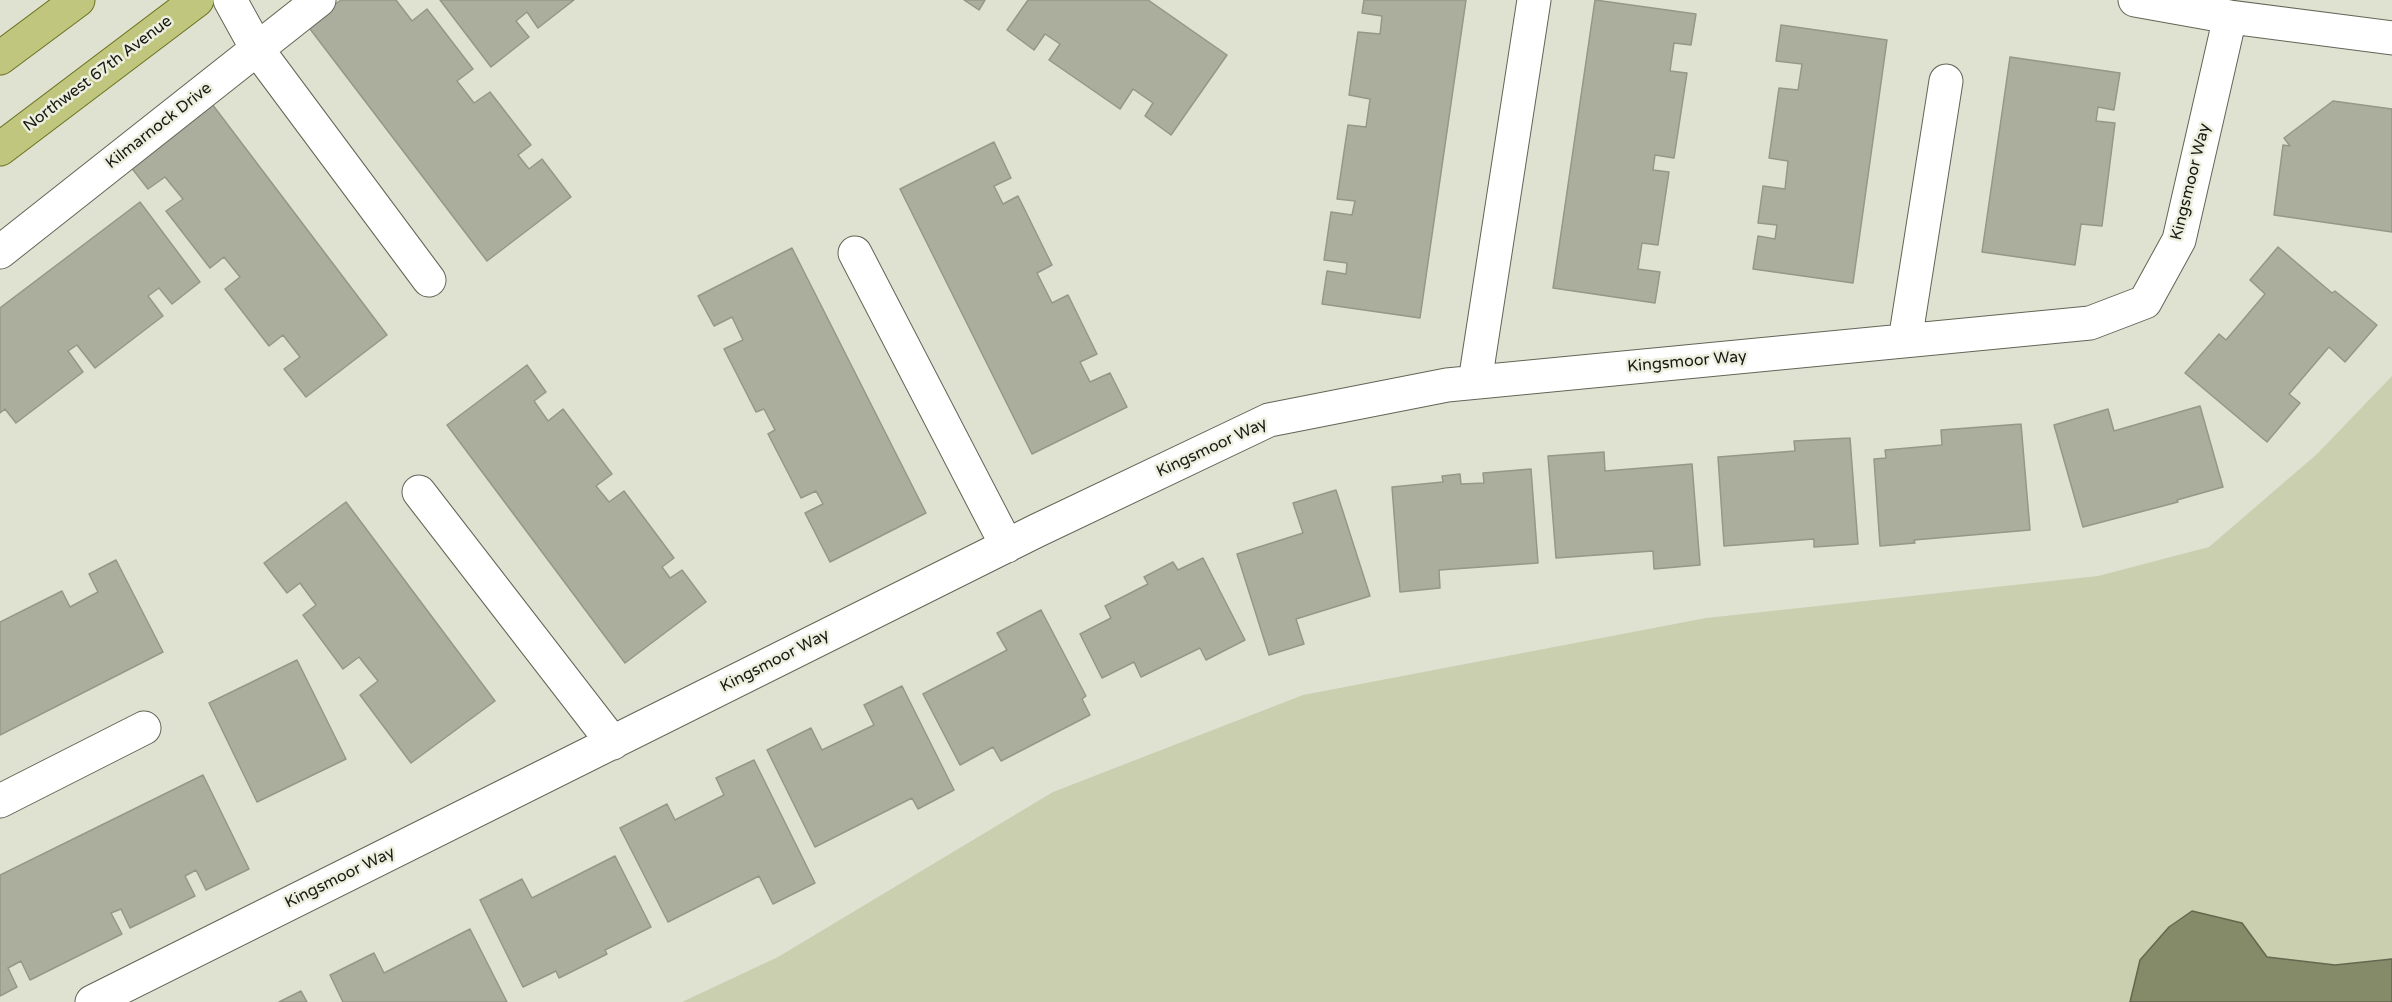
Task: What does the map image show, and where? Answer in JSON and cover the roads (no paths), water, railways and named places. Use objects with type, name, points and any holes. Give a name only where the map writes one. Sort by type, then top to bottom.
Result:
[{"type":"main road","points":[[0,58],[78,0]]},
{"type":"main road","name":"Northwest 67th Avenue","points":[[0,149],[197,0]]},
{"type":"street","points":[[230,0],[257,49],[429,280]]},
{"type":"street","name":"Kilmarnock Drive","points":[[0,252],[319,0]]},
{"type":"street","points":[[1475,382],[1534,0]]},
{"type":"street","points":[[2135,0],[2230,16],[2392,38]]},
{"type":"street","name":"Kingsmoor Way","points":[[92,1002],[1007,546],[1269,420],[1447,385],[2090,323],[2145,302],[2179,240],[2230,16]]},
{"type":"street","points":[[1905,341],[1946,81]]},
{"type":"street","points":[[855,254],[1007,546]]},
{"type":"street","points":[[419,492],[613,742]]},
{"type":"street","points":[[0,801],[144,728]]}]
